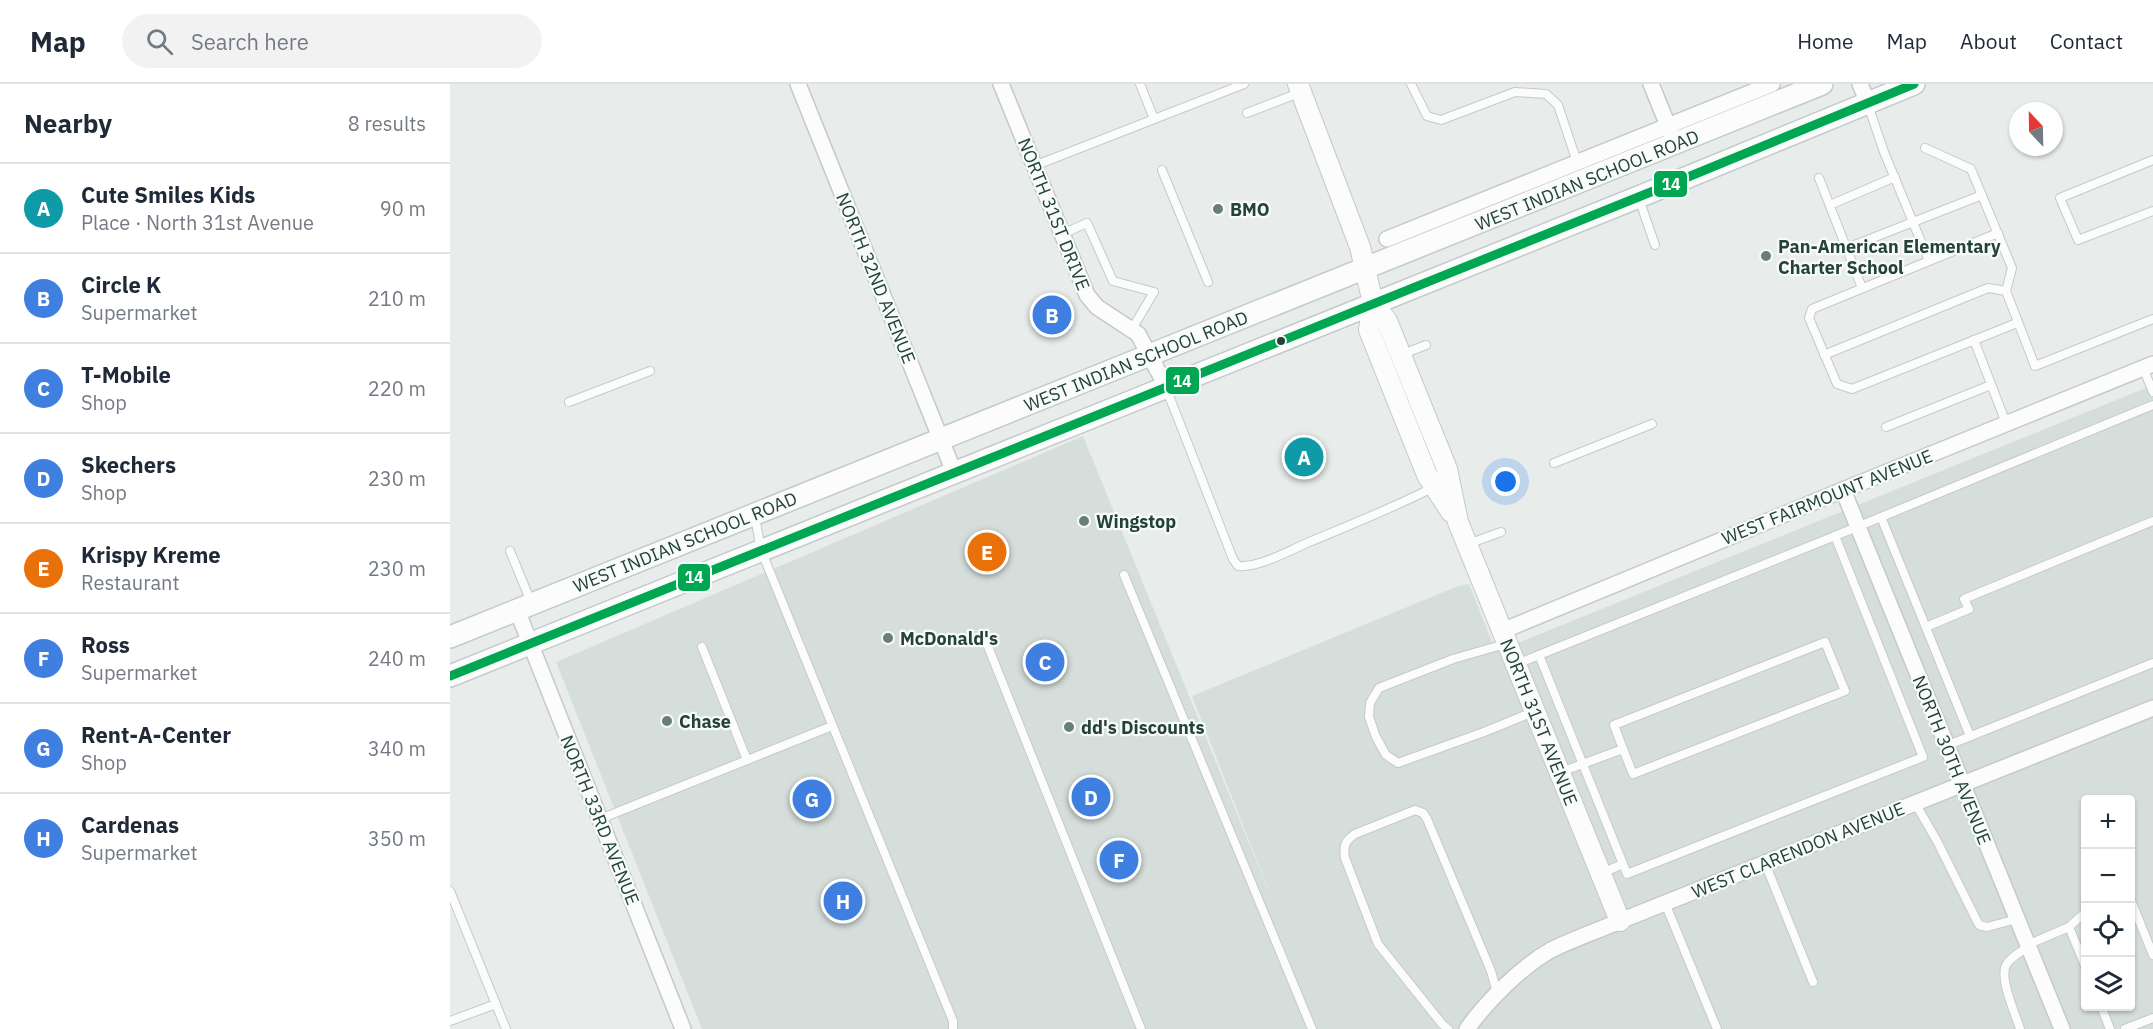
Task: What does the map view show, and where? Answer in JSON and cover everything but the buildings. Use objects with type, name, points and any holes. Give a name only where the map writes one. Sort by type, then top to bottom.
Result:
[{"type":"main road","name":"WEST INDIAN SCHOOL ROAD","points":[[450,637],[1364,269],[1672,135],[1822,84]]},
{"type":"main road","name":"WEST INDIAN SCHOOL ROAD","points":[[450,676],[1638,197],[1864,94],[1914,84]]},
{"type":"street","name":"NORTH 32ND AVENUE","points":[[798,84],[954,472]]},
{"type":"street","name":"NORTH 31ST DRIVE","points":[[1001,84],[1087,295],[1097,307],[1138,334],[1166,386]]},
{"type":"street","points":[[1651,84],[1672,135]]},
{"type":"street","name":"WEST INDIAN SCHOOL ROAD","points":[[1387,239],[1577,162],[1672,135],[1755,87],[1772,84]]},
{"type":"street","name":"NORTH 31ST AVENUE","points":[[1299,88],[1360,247],[1373,303],[1387,321],[1447,469],[1458,522],[1620,921]]},
{"type":"street","name":"NORTH 31ST AVENUE","points":[[1373,303],[1369,330],[1427,475],[1458,522]]},
{"type":"street","name":"WEST FAIRMOUNT AVENUE","points":[[1505,637],[1843,490],[2148,366]]},
{"type":"street","name":"NORTH 30TH AVENUE","points":[[1843,490],[2062,1029]]},
{"type":"street","name":"NORTH 33RD AVENUE","points":[[524,607],[530,644],[683,1029]]},
{"type":"street","name":"WEST CLARENDON AVENUE","points":[[1467,1029],[1480,1011],[1523,971],[1551,951],[1620,921],[2153,708]]},
{"type":"lane","points":[[1140,84],[1154,119]]},
{"type":"lane","points":[[1034,166],[1244,84]]},
{"type":"lane","points":[[1411,84],[1427,116],[1442,120],[1515,92],[1546,94],[1558,105],[1577,162]]},
{"type":"lane","points":[[1247,113],[1299,88]]},
{"type":"lane","points":[[1864,94],[1894,177],[1929,261]]},
{"type":"lane","points":[[1925,147],[1971,169],[2012,268],[2006,291],[2035,366],[2153,319]]},
{"type":"lane","points":[[2153,160],[2060,198],[2078,240],[2153,211]]},
{"type":"lane","points":[[1162,170],[1208,282]]},
{"type":"lane","points":[[1830,205],[1894,177]]},
{"type":"lane","points":[[1820,178],[1862,288]]},
{"type":"lane","points":[[1846,248],[1982,195]]},
{"type":"lane","points":[[1638,197],[1655,245]]},
{"type":"lane","points":[[1062,234],[1087,224],[1113,281],[1154,292],[1132,329]]},
{"type":"lane","points":[[1998,233],[1812,309],[1809,318],[1837,384],[1852,389],[2017,323]]},
{"type":"lane","points":[[1824,354],[1988,288],[2006,291]]},
{"type":"lane","points":[[1974,340],[2006,423]]},
{"type":"lane","points":[[1401,355],[1426,345]]},
{"type":"lane","points":[[2148,366],[2153,392]]},
{"type":"lane","points":[[569,402],[650,371]]},
{"type":"lane","points":[[1886,427],[1991,385]]},
{"type":"lane","points":[[1166,386],[1233,559],[1238,566],[1248,567],[1281,554],[1435,487]]},
{"type":"lane","points":[[1516,665],[2153,405]]},
{"type":"lane","points":[[1554,462],[1652,424]]},
{"type":"lane","points":[[755,514],[761,550],[953,1021],[953,1029]]},
{"type":"lane","points":[[1881,517],[1970,736]]},
{"type":"lane","points":[[1926,627],[1969,609],[1964,599],[2153,521]]},
{"type":"lane","points":[[1467,544],[1501,532]]},
{"type":"lane","points":[[1539,655],[1627,874],[1923,757],[1835,536]]},
{"type":"lane","points":[[510,551],[524,607]]},
{"type":"lane","points":[[1124,575],[1312,1029]]},
{"type":"lane","points":[[983,634],[1141,1029]]},
{"type":"lane","points":[[1505,637],[1379,688],[1370,703],[1369,717],[1376,737],[1386,755],[1398,763],[1534,711]]},
{"type":"lane","points":[[1825,642],[1845,691],[1633,774],[1623,748],[1614,725],[1825,642]]},
{"type":"lane","points":[[702,647],[747,760]]},
{"type":"lane","points":[[1946,746],[2153,663]]},
{"type":"lane","points":[[600,819],[832,726]]},
{"type":"lane","points":[[1560,772],[1623,748]]},
{"type":"lane","points":[[1915,803],[1937,841],[1979,925],[1987,927],[2017,919]]},
{"type":"lane","points":[[1448,1029],[1378,944],[1344,858],[1343,847],[1355,834],[1414,810],[1423,813],[1491,971],[1498,995]]},
{"type":"lane","points":[[1766,863],[1813,982]]},
{"type":"lane","points":[[1601,874],[1623,864]]},
{"type":"lane","points":[[450,891],[506,1029]]},
{"type":"lane","points":[[1665,903],[1718,1029]]},
{"type":"lane","points":[[2132,903],[2153,955]]},
{"type":"lane","points":[[2020,1029],[2005,982],[2005,968],[2012,958],[2028,946],[2069,927],[2081,916]]},
{"type":"lane","points":[[2069,927],[2081,958]]},
{"type":"lane","points":[[450,1021],[496,1004]]},
{"type":"lane","points":[[2103,1011],[2110,1029]]},
{"type":"lane","points":[[2125,1029],[2153,1018]]},
{"type":"shaded area","points":[[2153,385],[2153,1029],[702,1029],[556,662],[1083,436],[1278,914],[1192,696],[1458,586],[1469,584],[1496,652]]},
{"type":"transit line","name":"14","points":[[450,676],[1914,84]]},
{"type":"place","name":"BMO","points":[[1218,209]]},
{"type":"place","name":"Pan-American Elementary Charter School","points":[[1766,256]]},
{"type":"place","name":"Circle K","points":[[1052,315]]},
{"type":"place","name":"Cute Smiles Kids","points":[[1304,457]]},
{"type":"place","name":"Wingstop","points":[[1084,521]]},
{"type":"place","name":"Krispy Kreme","points":[[987,552]]},
{"type":"place","name":"McDonald's","points":[[888,638]]},
{"type":"place","name":"T-Mobile","points":[[1045,662]]},
{"type":"place","name":"Chase","points":[[667,721]]},
{"type":"place","name":"dd's Discounts","points":[[1069,727]]},
{"type":"place","name":"Skechers","points":[[1091,797]]},
{"type":"place","name":"Rent-A-Center","points":[[812,799]]},
{"type":"place","name":"Ross","points":[[1119,860]]},
{"type":"place","name":"Cardenas","points":[[843,901]]}]
